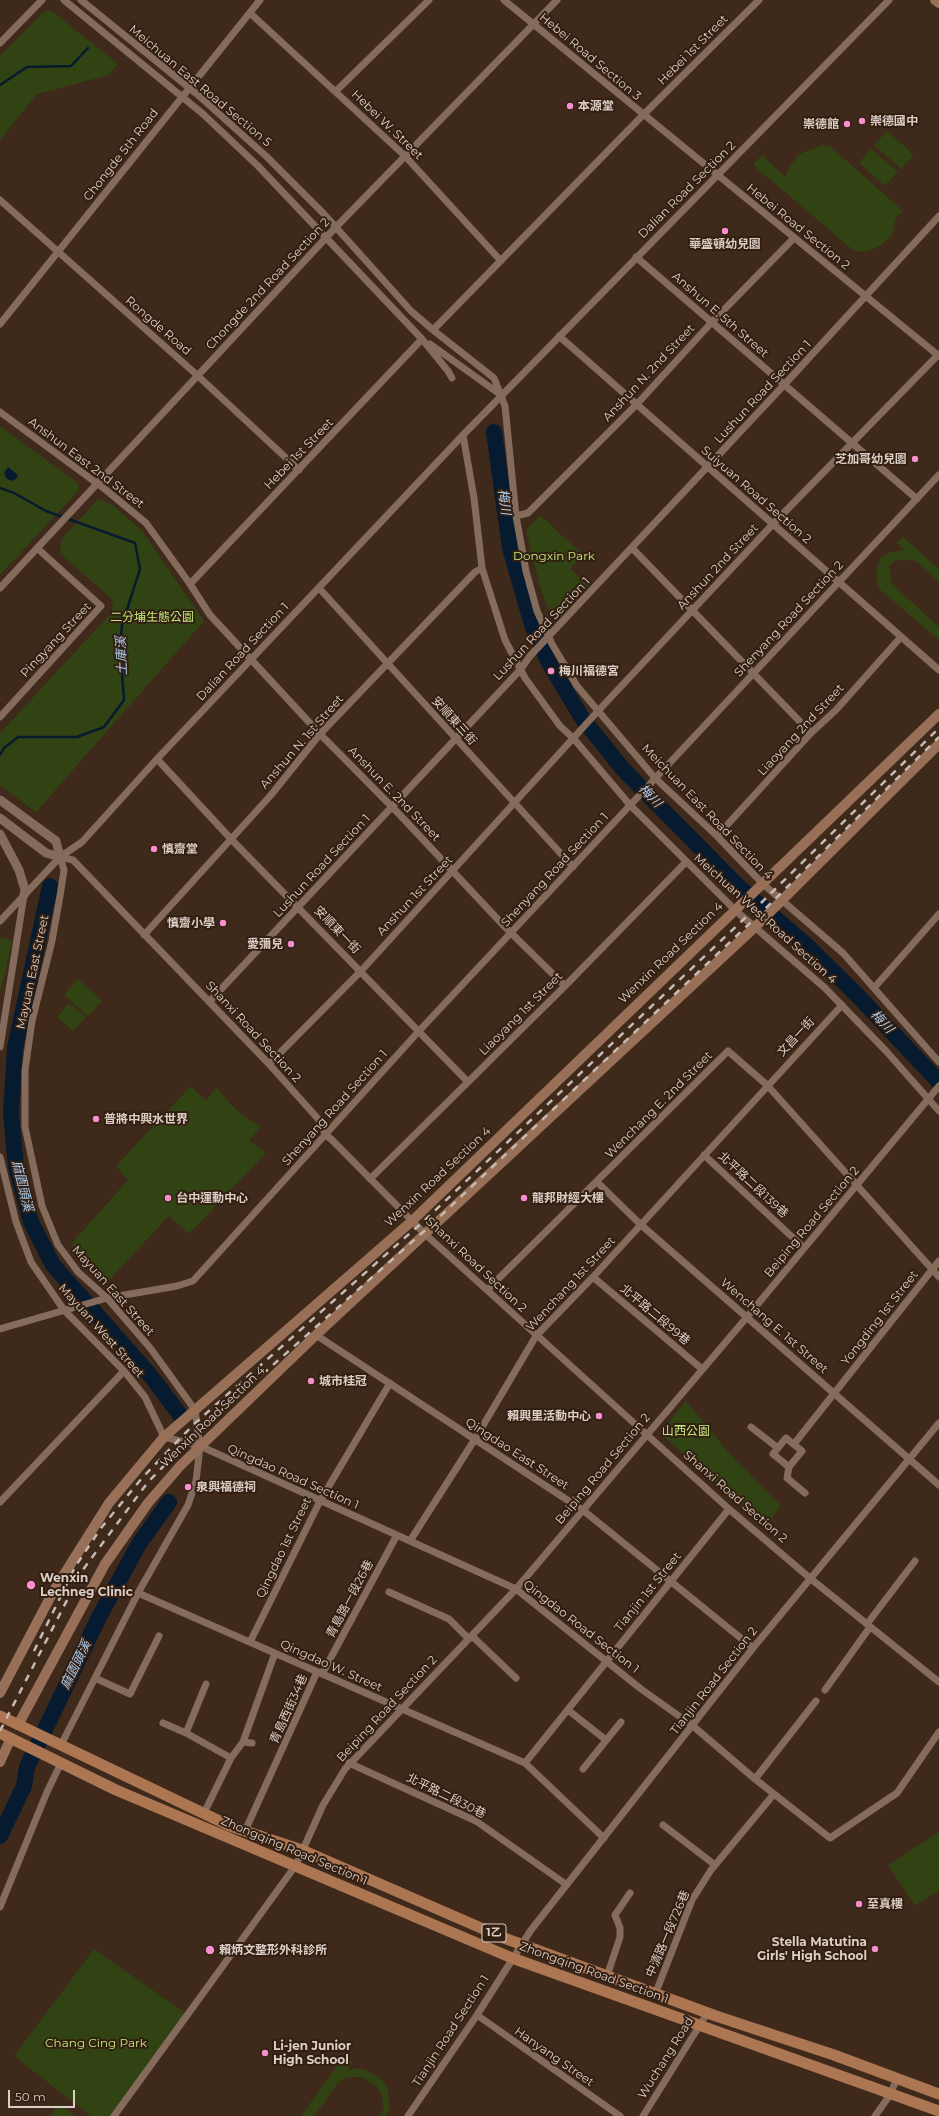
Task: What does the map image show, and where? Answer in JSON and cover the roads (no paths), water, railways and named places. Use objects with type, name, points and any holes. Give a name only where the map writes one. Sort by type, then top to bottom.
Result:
[{"type":"main road","points":[[936,0],[939,3]]},
{"type":"main road","name":"Wenxin Road Section 4","points":[[0,1693],[53,1592],[109,1503],[164,1437],[412,1221],[939,714]]},
{"type":"main road","name":"Wenxin Road Section 4","points":[[18,1725],[83,1601],[112,1553],[161,1486],[200,1446],[316,1335],[782,902],[939,744]]},
{"type":"main road","name":"1乙","points":[[0,1716],[58,1744]]},
{"type":"main road","points":[[0,1762],[18,1725]]},
{"type":"main road","name":"1乙","points":[[0,1733],[11,1738]]},
{"type":"main road","name":"Zhongqing Road Section 1","points":[[11,1738],[116,1790],[296,1865],[512,1958],[890,2095],[939,2111]]},
{"type":"main road","name":"Zhongqing Road Section 1","points":[[58,1744],[204,1814],[245,1831],[302,1850],[522,1944],[607,1976],[656,1992],[939,2094]]},
{"type":"street","points":[[0,44],[42,0]]},
{"type":"street","name":"Meichuan East Road Section 5","points":[[64,0],[181,97],[258,166],[327,237],[422,339],[452,378]]},
{"type":"street","name":"Meichuan East Road Section 5","points":[[81,0],[188,87],[267,157],[336,227],[407,306],[433,330],[487,370],[497,382],[501,395]]},
{"type":"street","name":"Chongde 5th Road","points":[[0,324],[188,87],[260,0]]},
{"type":"street","points":[[336,91],[429,0]]},
{"type":"street","name":"Hebei Road Section 3","points":[[504,0],[643,115]]},
{"type":"street","name":"Chongde 2nd Road Section 2","points":[[0,588],[336,227],[557,0]]},
{"type":"street","name":"Hebei 1st Street","points":[[433,330],[643,115],[758,0]]},
{"type":"street","name":"Dalian Road Section 2","points":[[501,395],[889,0]]},
{"type":"street","name":"Hebei W. Street","points":[[250,13],[405,156],[501,261]]},
{"type":"street","name":"Hebei Road Section 2","points":[[643,115],[939,355]]},
{"type":"street","name":"Rongde Road","points":[[0,200],[197,375],[299,470]]},
{"type":"street","name":"Lushun Road Section 1","points":[[209,1002],[521,669],[530,656],[784,385],[939,216]]},
{"type":"street","name":"Anshun N. 2nd Street","points":[[516,516],[528,513],[637,404],[711,323],[794,238]]},
{"type":"street","name":"Anshun E. 5th Street","points":[[636,257],[917,499]]},
{"type":"street","name":"Suiyuan Road Section 2","points":[[559,336],[839,582],[900,638],[939,670]]},
{"type":"street","name":"Meichuan East Road Section 5","points":[[422,339],[501,395]]},
{"type":"street","name":"Hebei 1st Street","points":[[190,584],[422,339]]},
{"type":"street","name":"Anshun 2nd Street","points":[[574,739],[598,711],[773,524],[939,355]]},
{"type":"street","name":"Dalian Road Section 1","points":[[0,921],[60,857],[82,842],[157,759],[501,395]]},
{"type":"street","name":"Meichuan East Road Section 4","points":[[501,395],[505,406],[516,516],[526,572],[537,611],[549,637],[576,686],[655,778],[717,836],[782,902],[843,953],[939,1062]]},
{"type":"street","name":"Anshun East 2nd Street","points":[[0,412],[98,484],[146,523],[190,584]]},
{"type":"street","name":"Meichuan West Road Section 4","points":[[463,435],[474,498],[482,568],[505,640],[525,678],[560,726],[574,739],[630,805],[735,910],[842,1005],[886,1051],[939,1111]]},
{"type":"street","name":"Shenyang Road Section 2","points":[[630,805],[939,475]]},
{"type":"street","name":"Pingyang Street","points":[[0,716],[101,606],[38,548]]},
{"type":"street","points":[[632,548],[811,733]]},
{"type":"street","name":"Anshun N. 1st Street","points":[[144,935],[271,795],[320,734],[475,572],[482,568]]},
{"type":"street","name":"Anshun E. 2nd Street","points":[[190,584],[210,615],[252,658],[320,734],[392,807],[511,933],[565,986]]},
{"type":"street","name":"安順東三街","points":[[319,588],[573,867]]},
{"type":"street","name":"Liaoyang 2nd Street","points":[[717,836],[811,733],[836,710],[900,638]]},
{"type":"street","name":"Anshun 1st Street","points":[[269,1064],[361,971],[574,739]]},
{"type":"street","name":"安順東一街","points":[[157,759],[231,839],[299,907],[468,1082]]},
{"type":"street","points":[[0,800],[56,841],[60,857],[46,853],[0,818]]},
{"type":"street","name":"Shenyang Road Section 1","points":[[0,1329],[107,1298],[177,1286],[193,1281],[419,1031],[630,805]]},
{"type":"street","points":[[0,1047],[25,890],[19,870],[1,839]]},
{"type":"street","name":"Shanxi Road Section 2","points":[[60,857],[73,860],[269,1064],[320,1121],[326,1134],[425,1234],[729,1509],[811,1580],[939,1682]]},
{"type":"street","name":"Mayuan East Street","points":[[60,857],[64,870],[60,896],[52,941],[32,1021],[25,1070],[25,1127],[42,1206],[58,1245],[78,1272],[107,1298],[151,1349],[196,1410]]},
{"type":"street","name":"Liaoyang 1st Street","points":[[370,1179],[565,986],[686,862]]},
{"type":"street","points":[[874,988],[939,914]]},
{"type":"street","name":"文昌一街","points":[[767,1085],[842,1005]]},
{"type":"street","name":"Wenchang E. 2nd Street","points":[[487,1290],[728,1051],[767,1085],[939,1277]]},
{"type":"street","name":"Wenchang 1st Street","points":[[410,1542],[475,1439],[536,1336],[593,1277],[767,1085]]},
{"type":"street","name":"Beiping Road Section 2","points":[[114,2116],[296,1865],[323,1805],[349,1763],[516,1589],[584,1511],[937,1088]]},
{"type":"street","name":"北平路二段139巷","points":[[704,1155],[804,1248]]},
{"type":"street","name":"Mayuan West Street","points":[[0,1159],[16,1222],[31,1262],[64,1310],[124,1371],[145,1397],[164,1437]]},
{"type":"street","name":"Wenchang E. 1st Street","points":[[597,1182],[640,1224],[939,1485]]},
{"type":"street","name":"Yongding 1st Street","points":[[794,1444],[939,1261]]},
{"type":"street","name":"北平路二段99巷","points":[[593,1277],[702,1369]]},
{"type":"street","name":"Qingdao East Street","points":[[316,1335],[584,1511],[753,1648]]},
{"type":"street","points":[[0,1502],[124,1371]]},
{"type":"street","name":"Qingdao 1st Street","points":[[250,1642],[320,1501],[390,1384]]},
{"type":"street","points":[[58,1744],[95,1678],[138,1593],[188,1505],[196,1481],[200,1446],[196,1410]]},
{"type":"street","name":"Tianjin Road Section 2","points":[[512,1958],[531,1930],[753,1648],[811,1580],[939,1423]]},
{"type":"street","points":[[751,1427],[778,1448]]},
{"type":"street","points":[[164,1437],[200,1446]]},
{"type":"street","points":[[789,1467],[773,1454],[786,1438],[802,1451],[789,1467],[787,1478],[805,1493]]},
{"type":"street","name":"Qingdao Road Section 1","points":[[200,1446],[516,1589],[641,1689],[693,1726],[755,1780],[830,1838],[897,1793],[939,1732]]},
{"type":"street","name":"Tianjin 1st Street","points":[[525,1763],[729,1509]]},
{"type":"street","name":"青島路一段26巷","points":[[320,1673],[397,1535]]},
{"type":"street","points":[[824,1690],[868,1626],[916,1561]]},
{"type":"street","points":[[389,1592],[448,1619],[516,1678]]},
{"type":"street","name":"Qingdao W. Street","points":[[138,1593],[525,1763],[604,1838]]},
{"type":"street","points":[[95,1678],[130,1694],[159,1636]]},
{"type":"street","points":[[204,1814],[231,1758],[243,1742],[275,1653]]},
{"type":"street","name":"青島西街34巷","points":[[245,1831],[320,1673]]},
{"type":"street","points":[[186,1733],[206,1684]]},
{"type":"street","points":[[755,1780],[816,1701]]},
{"type":"street","points":[[568,1710],[606,1740]]},
{"type":"street","points":[[583,1769],[621,1722]]},
{"type":"street","points":[[163,1723],[186,1733],[231,1758]]},
{"type":"street","points":[[243,1742],[252,1743]]},
{"type":"street","name":"北平路二段30巷","points":[[349,1763],[476,1821],[567,1885]]},
{"type":"street","points":[[0,1907],[47,1792],[61,1764]]},
{"type":"street","name":"中清路一段726巷","points":[[656,1992],[692,1900],[715,1865],[774,1794]]},
{"type":"street","points":[[663,1825],[715,1865]]},
{"type":"street","points":[[607,1976],[620,1937],[620,1928],[614,1915],[630,1894]]},
{"type":"street","name":"Tianjin Road Section 1","points":[[408,2116],[477,2016],[512,1958]]},
{"type":"street","name":"Wuchang Road","points":[[643,2116],[708,2012]]},
{"type":"street","name":"Hanyang Street","points":[[477,2016],[620,2116]]},
{"type":"street","points":[[875,2116],[890,2095],[897,2078]]},
{"type":"water","points":[[8,467],[18,475],[16,479],[11,481],[6,478],[4,473]]},
{"type":"waterway","name":"土庫溪","points":[[0,85],[27,67],[71,66],[88,48]]},
{"type":"waterway","name":"梅川","points":[[494,432],[510,548],[533,628],[549,663],[582,718],[622,768],[656,803],[738,886],[804,943],[857,995],[939,1082]]},
{"type":"waterway","name":"土庫溪","points":[[0,488],[14,493],[46,511],[135,543],[140,569],[122,625],[120,648],[124,700],[104,727],[77,737],[18,737],[4,748],[0,755]]},
{"type":"waterway","name":"麻園頭溪","points":[[50,886],[15,1048],[11,1113],[16,1167],[31,1222],[53,1265],[150,1375],[180,1415]]},
{"type":"waterway","name":"麻園頭溪","points":[[0,1836],[24,1786],[27,1767],[98,1619],[139,1544],[169,1502]]},
{"type":"railway","points":[[34,1651],[75,1567],[101,1528],[142,1478],[194,1424],[425,1220],[762,902],[939,728]]},
{"type":"railway","points":[[0,1731],[82,1571],[148,1482],[195,1434],[430,1226],[767,907],[939,737]]},
{"type":"place","name":"本源堂","points":[[570,106]]},
{"type":"place","name":"崇德國中","points":[[862,121]]},
{"type":"place","name":"崇德館","points":[[847,124]]},
{"type":"place","name":"華盛頓幼兒園","points":[[725,231]]},
{"type":"place","name":"芝加哥幼兒園","points":[[915,459]]},
{"type":"place","name":"梅川福德宮","points":[[551,671]]},
{"type":"place","name":"慎齋堂","points":[[154,849]]},
{"type":"place","name":"慎齋小學","points":[[223,923]]},
{"type":"place","name":"愛彌兒","points":[[291,944]]},
{"type":"place","name":"普將中興水世界","points":[[96,1119]]},
{"type":"place","name":"台中運動中心","points":[[168,1198]]},
{"type":"place","name":"龍邦財經大樓","points":[[524,1198]]},
{"type":"place","name":"城市桂冠","points":[[311,1381]]},
{"type":"place","name":"賴興里活動中心","points":[[599,1416]]},
{"type":"place","name":"泉興福德祠","points":[[188,1487]]},
{"type":"place","name":"Wenxin Lechneg Clinic","points":[[31,1585]]},
{"type":"place","name":"至真樓","points":[[859,1904]]},
{"type":"place","name":"Stella Matutina Girls' High School","points":[[875,1949]]},
{"type":"place","name":"賴炳文整形外科診所","points":[[210,1950]]},
{"type":"place","name":"Li-jen Junior High School","points":[[265,2053]]},
{"type":"park label","name":"Dongxin Park","points":[[554,556]]},
{"type":"park label","name":"二分埔生態公園","points":[[152,617]]},
{"type":"park label","name":"山西公園","points":[[686,1431]]},
{"type":"park label","name":"Chang Cing Park","points":[[96,2043]]}]
